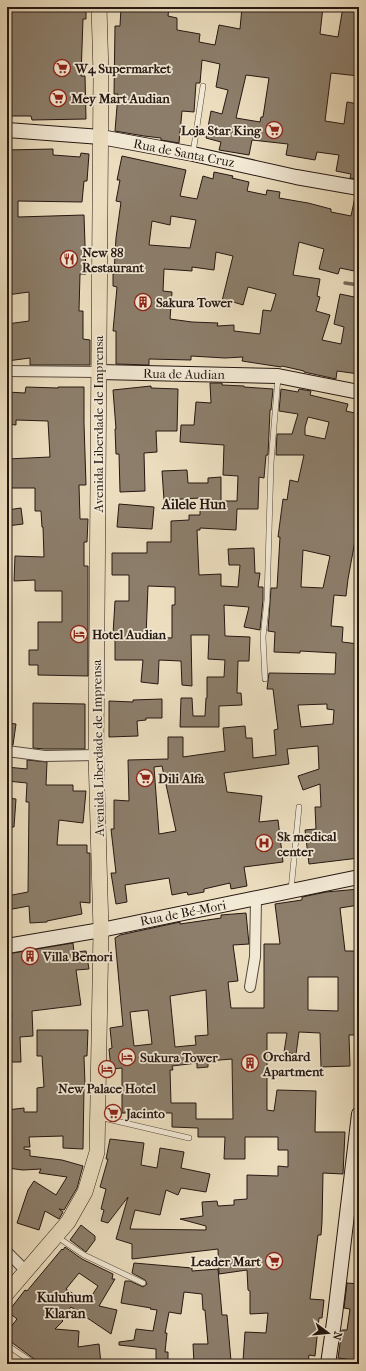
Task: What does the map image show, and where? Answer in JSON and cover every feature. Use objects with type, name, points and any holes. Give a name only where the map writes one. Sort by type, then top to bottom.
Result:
[{"type":"main road","name":"Avenida Liberdade de Imprensa","points":[[7,1293],[68,1222],[85,1192],[97,1152],[101,930],[96,755],[101,74],[99,7]]},
{"type":"street","name":"Rua de Santa Cruz","points":[[7,130],[100,137],[193,154],[296,177],[359,188]]},
{"type":"street","name":"Rua de Audian","points":[[7,371],[278,376],[359,392]]},
{"type":"street","points":[[7,752],[45,756],[96,755]]},
{"type":"street","name":"Rua de Bé-Mori","points":[[7,946],[101,930],[359,877]]},
{"type":"street","points":[[250,988],[255,957],[256,899]]},
{"type":"street","points":[[328,1364],[359,1114]]},
{"type":"street","points":[[7,1252],[26,1271]]},
{"type":"lane","points":[[193,154],[203,86]]},
{"type":"lane","points":[[265,679],[263,637],[267,600],[271,463],[278,376]]},
{"type":"lane","points":[[291,891],[300,808]]},
{"type":"lane","points":[[98,1117],[189,1138]]},
{"type":"lane","points":[[56,1236],[84,1255],[143,1283]]},
{"type":"lane","points":[[7,1345],[35,1364]]},
{"type":"building","points":[[7,7],[86,7],[86,19],[83,19],[81,76],[85,76],[86,119],[32,120],[31,116],[7,116]]},
{"type":"building","points":[[121,7],[169,7],[168,16],[177,18],[177,30],[200,34],[199,42],[215,45],[219,25],[240,29],[242,7],[323,7],[320,34],[338,37],[343,7],[357,7],[355,13],[359,14],[359,76],[331,73],[325,121],[344,124],[347,102],[359,104],[359,179],[350,178],[351,174],[336,171],[339,155],[317,152],[315,160],[286,155],[288,144],[252,140],[249,155],[219,150],[221,142],[206,138],[211,111],[222,114],[228,90],[216,87],[220,64],[202,60],[200,83],[196,83],[194,112],[182,111],[179,143],[161,140],[161,138],[115,131],[118,94],[114,94],[115,26],[120,26]],"holes":[[[246,75],[269,78],[263,117],[261,117],[260,122],[236,118]]]},
{"type":"building","points":[[53,149],[53,155],[80,157],[81,153],[89,154],[87,181],[84,181],[82,202],[18,201],[18,217],[84,215],[86,274],[80,274],[79,311],[83,311],[83,339],[90,340],[90,365],[30,365],[30,358],[7,361],[7,324],[29,321],[29,292],[7,295],[7,150]]},
{"type":"building","points":[[122,156],[186,170],[180,196],[197,199],[203,176],[213,179],[214,172],[233,176],[232,178],[249,182],[247,191],[266,195],[267,190],[280,192],[279,198],[308,203],[331,209],[331,212],[351,216],[355,197],[359,198],[359,272],[340,268],[338,274],[319,269],[324,249],[299,242],[293,275],[320,279],[317,296],[320,297],[316,311],[330,315],[322,340],[341,344],[344,327],[334,324],[340,294],[359,298],[359,374],[337,371],[336,379],[282,366],[242,361],[243,357],[225,358],[191,356],[191,360],[149,359],[149,365],[116,364],[116,331],[113,331],[117,287],[113,286],[113,274],[121,202],[116,201],[120,180],[117,180]],"holes":[[[171,216],[196,220],[190,248],[149,245],[152,221],[170,225]],[[216,252],[233,256],[222,301],[230,304],[230,301],[243,305],[248,287],[276,294],[271,311],[263,310],[260,334],[234,331],[234,325],[217,326],[218,323],[170,319],[172,292],[163,291],[164,269],[192,271],[192,267],[214,270]]]},
{"type":"building","points":[[210,383],[273,389],[270,410],[268,455],[266,455],[264,478],[259,477],[258,509],[237,509],[236,530],[200,528],[200,530],[197,530],[199,575],[221,574],[221,586],[238,587],[240,565],[229,565],[228,549],[254,548],[255,573],[260,573],[258,587],[263,587],[263,600],[260,630],[244,627],[249,607],[224,605],[225,636],[250,637],[249,661],[238,661],[237,693],[241,693],[242,705],[219,706],[219,727],[180,727],[181,698],[192,698],[193,716],[205,716],[207,677],[224,677],[225,660],[208,659],[209,635],[191,635],[192,686],[182,685],[181,661],[159,660],[158,684],[141,682],[143,660],[115,660],[115,634],[113,634],[115,601],[129,601],[129,575],[112,575],[112,553],[147,553],[147,542],[171,542],[171,521],[189,520],[189,515],[200,515],[200,498],[164,500],[162,471],[187,470],[188,483],[208,483],[208,478],[221,477],[221,501],[237,501],[238,476],[223,475],[224,445],[180,442],[181,425],[194,425],[196,402],[211,403]],"holes":[[[148,586],[175,587],[175,605],[172,605],[172,638],[146,637]]]},
{"type":"building","points":[[151,386],[151,388],[178,389],[177,431],[156,431],[157,452],[144,453],[145,491],[120,492],[119,454],[116,454],[113,390]]},
{"type":"building","points":[[26,387],[84,387],[86,485],[79,485],[80,519],[88,519],[87,542],[84,542],[84,566],[88,566],[88,676],[38,675],[38,665],[29,665],[29,650],[38,650],[38,622],[62,622],[62,591],[35,591],[35,580],[14,581],[15,556],[44,557],[41,511],[35,511],[35,488],[7,488],[7,459],[50,457],[48,421],[16,420],[16,425],[7,424],[7,392],[25,393]]},
{"type":"building","points":[[281,389],[298,392],[299,389],[311,391],[310,395],[348,404],[346,411],[359,414],[359,519],[346,596],[334,595],[331,626],[343,627],[342,642],[359,644],[359,858],[309,864],[305,830],[316,829],[315,807],[321,807],[320,784],[303,790],[298,776],[319,769],[318,746],[287,749],[289,764],[224,773],[227,792],[262,796],[259,822],[278,820],[283,862],[244,867],[247,886],[231,889],[230,883],[204,889],[204,892],[188,895],[187,892],[172,895],[169,878],[125,885],[127,902],[116,904],[111,873],[116,873],[111,829],[114,829],[114,800],[129,801],[128,760],[168,759],[168,737],[183,737],[183,757],[225,751],[223,728],[245,726],[246,738],[252,738],[253,758],[276,755],[274,730],[278,729],[273,689],[267,689],[269,673],[335,674],[336,653],[300,651],[300,653],[274,652],[275,632],[268,631],[271,588],[277,588],[280,537],[278,537],[283,499],[287,500],[290,480],[298,482],[304,455],[276,455],[277,434],[292,434],[298,414],[279,411]],"holes":[[[308,417],[329,422],[325,439],[305,435],[305,427]],[[303,550],[330,556],[323,588],[301,587]],[[327,704],[327,709],[334,710],[333,724],[301,727],[298,705]],[[162,766],[176,831],[159,834],[154,767]]]},
{"type":"building","points":[[119,504],[154,507],[152,529],[117,527]]},
{"type":"building","points":[[21,508],[23,524],[7,526],[7,510]]},
{"type":"building","points":[[162,699],[162,718],[146,718],[146,720],[137,721],[138,736],[109,737],[109,701],[133,702],[133,700]]},
{"type":"building","points":[[33,703],[85,704],[85,749],[33,748]]},
{"type":"building","points":[[7,723],[16,724],[13,745],[7,745]]},
{"type":"building","points":[[27,760],[47,762],[46,785],[73,785],[73,791],[86,791],[83,823],[59,820],[57,845],[87,845],[87,853],[90,853],[90,903],[80,902],[82,914],[47,922],[30,923],[29,906],[7,910],[7,896],[28,892],[29,802],[26,802],[27,783],[7,781],[7,767],[27,769]]},
{"type":"building","points":[[7,798],[16,799],[14,827],[7,827]]},
{"type":"building","points":[[359,889],[359,905],[340,908],[345,951],[359,951],[359,1006],[356,1035],[349,1035],[350,1066],[321,1067],[320,1033],[299,1032],[296,1054],[284,1052],[287,1033],[267,1033],[267,1110],[274,1111],[277,1090],[316,1091],[315,1132],[345,1132],[343,1174],[323,1173],[321,1235],[318,1235],[310,1299],[324,1300],[322,1318],[319,1318],[315,1356],[309,1355],[308,1364],[257,1364],[258,1361],[243,1361],[245,1332],[266,1333],[268,1313],[250,1314],[250,1291],[248,1290],[247,1270],[219,1274],[218,1249],[132,1259],[132,1244],[116,1239],[128,1197],[108,1223],[101,1221],[104,1210],[101,1209],[106,1189],[100,1187],[108,1159],[106,1159],[110,1139],[144,1143],[141,1165],[157,1168],[160,1148],[184,1152],[181,1168],[210,1174],[206,1192],[181,1188],[178,1195],[166,1190],[160,1215],[135,1210],[130,1229],[206,1230],[206,1226],[180,1219],[203,1216],[202,1202],[217,1201],[218,1206],[234,1205],[234,1200],[247,1199],[247,1175],[278,1176],[278,1166],[288,1167],[288,1150],[278,1150],[278,1137],[245,1137],[245,1159],[224,1159],[225,1137],[198,1137],[198,1128],[172,1127],[172,1113],[122,1113],[122,1068],[111,1069],[109,1049],[112,1048],[110,1028],[123,1026],[115,938],[120,935],[180,922],[180,924],[221,918],[221,915],[246,913],[249,944],[233,945],[238,981],[228,982],[231,1008],[264,1008],[264,944],[280,944],[275,904],[302,900],[302,897],[326,892]],"holes":[[[308,977],[338,977],[338,1011],[308,1010]],[[206,990],[208,1035],[195,1036],[196,1045],[175,1047],[170,996]],[[148,1010],[152,1044],[134,1046],[130,1012]],[[232,1059],[233,1119],[196,1119],[196,1103],[171,1103],[170,1070],[173,1070],[172,1066],[197,1063],[197,1068],[208,1067],[208,1061]]]},
{"type":"building","points":[[73,943],[74,952],[86,951],[89,969],[76,970],[81,1005],[32,1011],[33,1036],[20,1037],[21,1062],[9,1062],[7,1055],[7,1017],[12,1017],[9,989],[7,989],[7,954]]},
{"type":"building","points":[[37,1030],[88,1030],[87,1056],[84,1056],[85,1085],[83,1149],[63,1148],[63,1136],[29,1137],[30,1147],[24,1147],[24,1149],[30,1150],[30,1156],[62,1160],[83,1166],[77,1188],[64,1210],[59,1209],[63,1212],[59,1219],[45,1211],[39,1230],[17,1223],[28,1190],[34,1181],[56,1195],[67,1177],[39,1173],[41,1169],[23,1170],[7,1168],[7,1110],[24,1108],[24,1112],[37,1112],[37,1088],[44,1087],[42,1056],[37,1056]]},
{"type":"building","points":[[81,1225],[95,1236],[95,1240],[86,1252],[70,1240]]},
{"type":"building","points":[[65,1247],[82,1259],[113,1274],[112,1279],[115,1279],[99,1306],[117,1310],[111,1334],[71,1307],[61,1319],[63,1321],[55,1329],[79,1331],[78,1347],[99,1344],[101,1364],[39,1364],[7,1339],[7,1332],[17,1319],[8,1312],[25,1290],[27,1291],[62,1249],[63,1250]],"holes":[[[79,1273],[98,1286],[87,1303],[66,1289]]]},
{"type":"building","points":[[134,1263],[192,1268],[192,1271],[218,1269],[222,1315],[227,1315],[231,1361],[216,1362],[216,1364],[194,1364],[193,1344],[208,1344],[202,1294],[184,1292],[181,1314],[169,1312],[165,1333],[167,1333],[165,1352],[168,1352],[168,1364],[156,1364],[156,1349],[119,1345],[119,1342],[134,1340],[136,1329],[153,1331],[157,1310],[121,1303],[125,1281],[130,1281],[143,1287],[147,1284],[145,1280],[132,1273]]},
{"type":"building","points":[[347,1283],[359,1284],[359,1361],[338,1358],[342,1330],[347,1330],[350,1309],[344,1308]]},
{"type":"waterway","points":[[345,283],[359,285]]},
{"type":"place","name":"W4 Supermarket","points":[[62,68]]},
{"type":"place","name":"Mey Mart Audian","points":[[58,98]]},
{"type":"place","name":"Loja Star King","points":[[274,130]]},
{"type":"place","name":"New 88 Restaurant","points":[[69,259]]},
{"type":"place","name":"Sakura Tower","points":[[143,302]]},
{"type":"place","name":"Hotel Audian","points":[[79,634]]},
{"type":"place","name":"Dili Alfa","points":[[145,778]]},
{"type":"place","name":"Sk medical center","points":[[264,843]]},
{"type":"place","name":"Villa Bemori","points":[[30,956]]},
{"type":"place","name":"Sukura Tower","points":[[127,1057]]},
{"type":"place","name":"Orchard Apartment","points":[[250,1063]]},
{"type":"place","name":"New Palace Hotel","points":[[107,1069]]},
{"type":"place","name":"Jacinto","points":[[113,1113]]},
{"type":"place","name":"Leader Mart","points":[[274,1261]]},
{"type":"district","name":"Ailele Hun","points":[[194,504]]},
{"type":"district","name":"Kuluhum Klaran","points":[[65,1306]]}]
